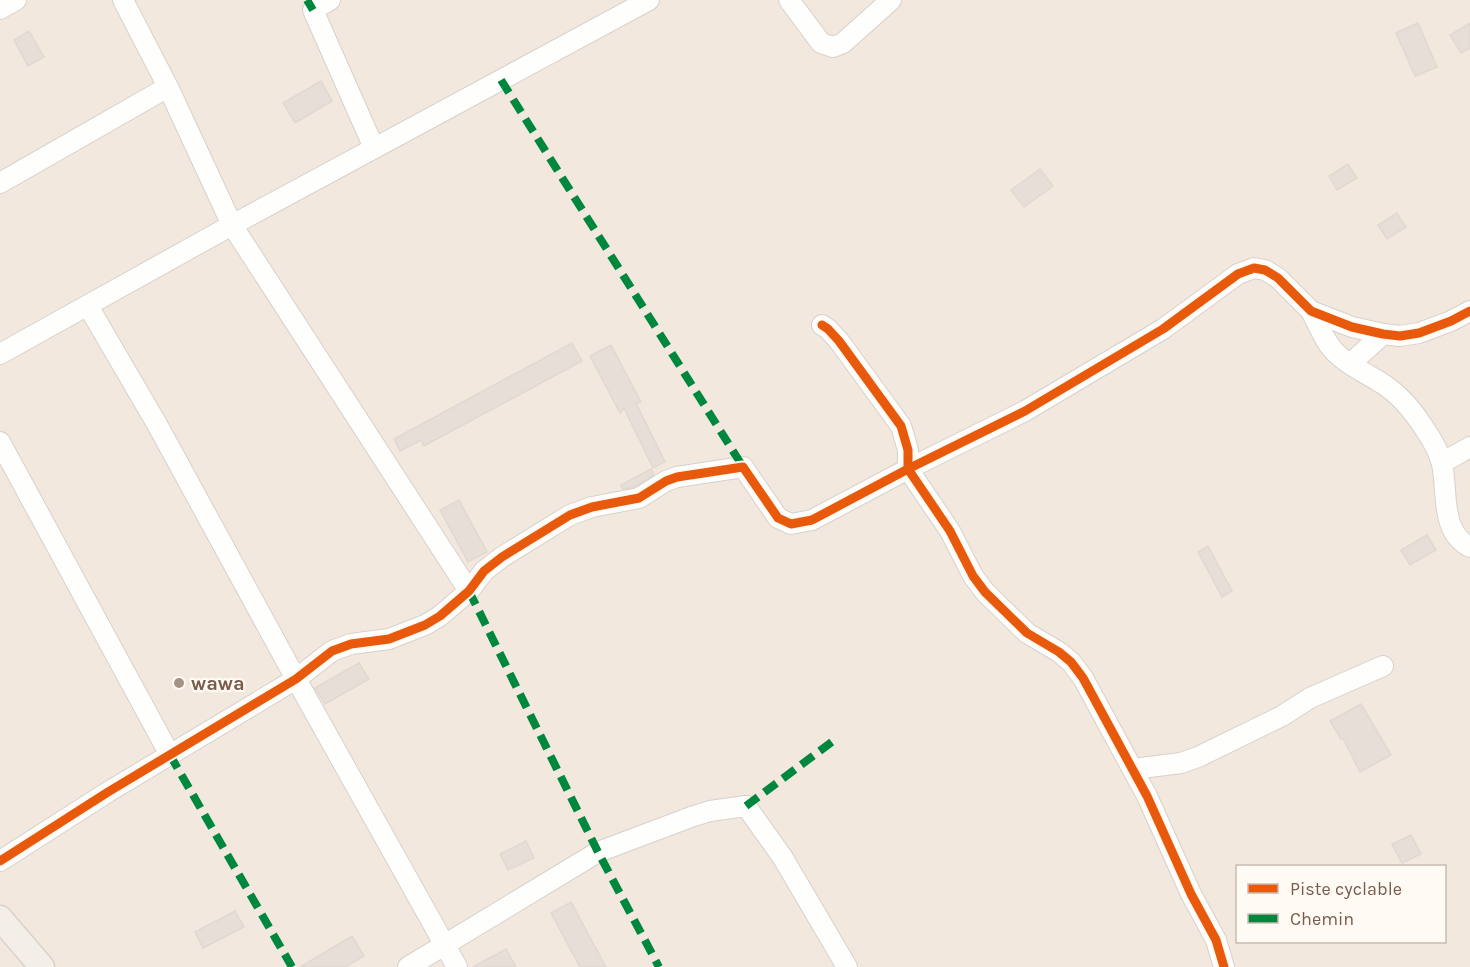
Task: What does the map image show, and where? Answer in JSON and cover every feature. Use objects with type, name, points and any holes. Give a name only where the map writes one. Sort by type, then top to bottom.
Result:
[{"type":"main road","points":[[0,918],[42,967]]},
{"type":"street","points":[[0,9],[16,0]]},
{"type":"street","points":[[123,0],[168,87],[232,225],[469,591]]},
{"type":"street","points":[[330,0],[313,10],[374,148]]},
{"type":"street","points":[[0,354],[232,225],[648,0]]},
{"type":"street","points":[[789,0],[821,43],[833,47],[843,43],[891,0]]},
{"type":"street","points":[[0,183],[168,87]]},
{"type":"street","points":[[0,861],[108,792],[296,679],[332,651],[351,644],[389,639],[441,616],[469,591],[484,571],[502,557],[570,515],[592,507],[639,498],[666,481],[677,477],[743,467],[778,518],[791,524],[812,520],[1025,411],[1163,329],[1238,274],[1254,268],[1265,270],[1278,278],[1311,311],[1327,342],[1338,355],[1386,386],[1426,431],[1442,464],[1448,516],[1458,539],[1470,547]]},
{"type":"street","points":[[88,306],[159,426],[296,679],[457,967]]},
{"type":"street","points":[[1311,311],[1352,327],[1400,336],[1419,333],[1470,311]]},
{"type":"street","points":[[822,325],[839,341],[901,426],[908,450],[908,469],[950,531],[973,576],[985,592],[1027,633],[1071,662],[1094,697],[1147,796],[1191,894],[1216,940],[1224,967]]},
{"type":"street","points":[[1350,364],[1383,334]]},
{"type":"street","points":[[0,442],[170,755]]},
{"type":"street","points":[[1442,464],[1470,447]]},
{"type":"street","points":[[1132,769],[1181,763],[1198,757],[1282,716],[1310,698],[1383,666]]},
{"type":"street","points":[[408,967],[598,852],[710,811],[746,807],[783,858],[847,967]]},
{"type":"shaded area","points":[[0,0],[1470,0],[1470,967],[0,967]]},
{"type":"building","points":[[1418,23],[1437,67],[1415,76],[1396,33]]},
{"type":"building","points":[[1470,23],[1470,48],[1461,53],[1450,35]]},
{"type":"building","points":[[29,31],[44,57],[28,66],[14,40]]},
{"type":"building","points":[[321,81],[332,101],[295,123],[283,103]]},
{"type":"building","points":[[1348,164],[1357,178],[1337,190],[1329,176]]},
{"type":"building","points":[[1040,169],[1053,186],[1024,207],[1011,190]]},
{"type":"building","points":[[1397,213],[1406,227],[1387,239],[1378,225]]},
{"type":"building","points":[[572,343],[582,361],[424,446],[421,440],[400,451],[394,439]]},
{"type":"building","points":[[611,345],[641,402],[636,403],[665,462],[653,468],[624,408],[620,413],[590,356]]},
{"type":"building","points":[[651,469],[654,475],[635,487],[623,489],[621,485]]},
{"type":"building","points":[[459,500],[487,552],[468,562],[440,510]]},
{"type":"building","points":[[1427,535],[1436,550],[1410,565],[1401,550]]},
{"type":"building","points":[[1208,546],[1232,591],[1222,597],[1198,552]]},
{"type":"building","points":[[359,663],[369,679],[325,704],[315,688]]},
{"type":"building","points":[[1361,704],[1391,755],[1360,772],[1343,738],[1341,739],[1330,721]]},
{"type":"building","points":[[1411,835],[1421,854],[1402,863],[1392,844]]},
{"type":"building","points":[[526,841],[534,858],[508,870],[500,854]]},
{"type":"building","points":[[571,902],[606,967],[580,967],[551,913]]},
{"type":"building","points":[[235,911],[244,927],[203,948],[195,932]]},
{"type":"building","points":[[352,936],[364,956],[345,967],[300,967]]},
{"type":"building","points":[[506,949],[516,967],[473,967]]},
{"type":"marked path","points":[[307,0],[313,10]]},
{"type":"marked path","points":[[501,80],[743,467]]},
{"type":"marked path","points":[[469,591],[598,852],[659,967]]},
{"type":"marked path","points":[[746,806],[837,738]]},
{"type":"marked path","points":[[170,755],[292,967]]},
{"type":"cycle path","points":[[0,861],[108,792],[296,679],[332,651],[351,644],[389,639],[425,625],[440,616],[469,591],[484,571],[502,557],[570,515],[592,507],[639,498],[666,481],[677,477],[743,467],[778,518],[791,524],[812,520],[1025,411],[1163,329],[1238,274],[1254,268],[1265,270],[1278,278],[1311,311],[1352,327],[1383,334],[1400,336],[1419,333],[1470,311]]},
{"type":"cycle path","points":[[822,325],[839,341],[901,426],[908,450],[908,469],[950,531],[973,576],[985,592],[1027,633],[1059,652],[1071,662],[1083,678],[1147,796],[1191,894],[1216,940],[1224,967]]},
{"type":"place","name":"wawa","points":[[179,683]]}]
